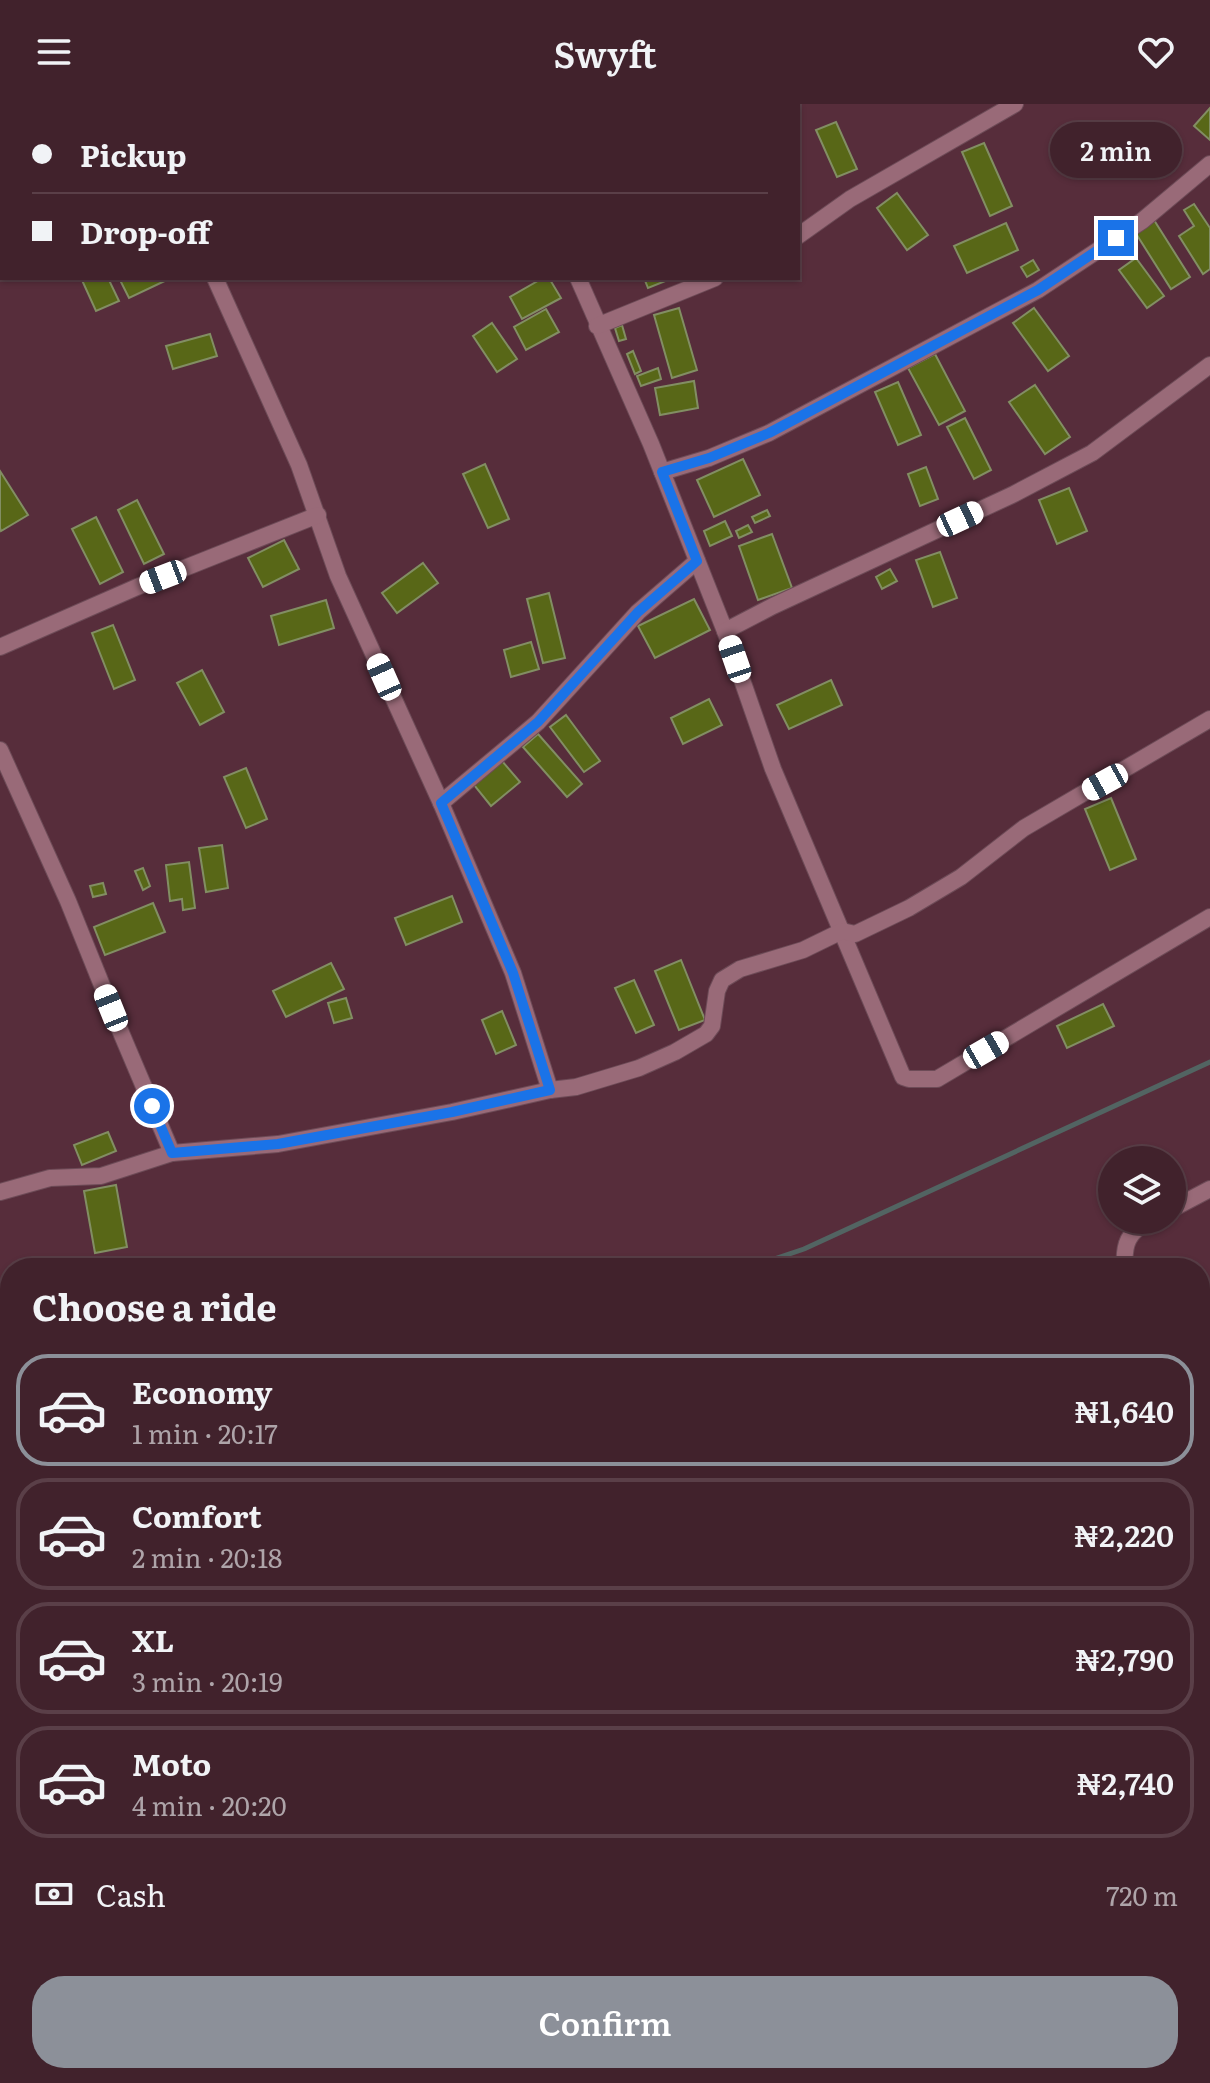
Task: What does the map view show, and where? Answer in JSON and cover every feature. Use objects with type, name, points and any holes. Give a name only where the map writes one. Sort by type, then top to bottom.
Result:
[{"type":"street","points":[[800,235],[850,199],[1015,104]]},
{"type":"street","points":[[662,472],[709,458],[769,433],[1038,290],[1142,221],[1210,164]]},
{"type":"street","points":[[216,280],[299,465],[338,576],[441,803],[513,973],[550,1090]]},
{"type":"street","points":[[579,280],[662,472],[725,631],[773,769],[903,1077],[937,1079],[1210,917]]},
{"type":"street","points":[[597,326],[710,280]]},
{"type":"street","points":[[725,631],[998,502],[1092,453],[1210,365]]},
{"type":"street","points":[[0,647],[137,587],[318,515]]},
{"type":"street","points":[[441,803],[538,722],[638,612],[697,561]]},
{"type":"street","points":[[0,1192],[50,1178],[101,1176],[172,1153],[278,1144],[606,1080],[689,1045],[706,1034],[712,1026],[717,991],[722,980],[740,969],[803,950],[842,931],[855,934],[909,908],[961,877],[1024,828],[1210,719]]},
{"type":"street","points":[[0,750],[68,901],[172,1153]]},
{"type":"street","points":[[1186,1202],[1210,1189]]},
{"type":"street","points":[[1124,1258],[1124,1250],[1131,1234]]},
{"type":"building","points":[[1210,108],[1210,140],[1194,126]]},
{"type":"building","points":[[836,122],[857,169],[837,177],[816,130]]},
{"type":"building","points":[[984,143],[1012,206],[990,216],[962,152]]},
{"type":"building","points":[[897,193],[928,235],[907,250],[877,208]]},
{"type":"building","points":[[1194,204],[1210,228],[1210,269],[1203,274],[1179,236],[1194,226],[1184,210]]},
{"type":"building","points":[[1154,220],[1190,277],[1171,289],[1135,232]]},
{"type":"building","points":[[1006,223],[1018,250],[967,273],[954,246]]},
{"type":"building","points":[[1136,258],[1164,296],[1147,308],[1119,270]]},
{"type":"building","points":[[1033,260],[1039,270],[1027,277],[1021,267]]},
{"type":"building","points":[[82,280],[109,280],[119,301],[96,311]]},
{"type":"building","points":[[120,280],[167,280],[129,298]]},
{"type":"building","points":[[540,280],[550,280],[561,298],[522,319],[510,297]]},
{"type":"building","points":[[645,280],[668,280],[648,288]]},
{"type":"building","points":[[679,308],[697,370],[672,378],[654,315]]},
{"type":"building","points":[[1034,308],[1069,356],[1048,371],[1013,323]]},
{"type":"building","points":[[546,309],[559,332],[526,350],[514,327]]},
{"type":"building","points":[[492,323],[517,359],[497,372],[473,336]]},
{"type":"building","points":[[622,325],[626,339],[619,341],[615,328]]},
{"type":"building","points":[[210,334],[217,356],[173,369],[166,346]]},
{"type":"building","points":[[633,351],[641,371],[635,374],[627,354]]},
{"type":"building","points":[[935,354],[965,411],[939,425],[908,368]]},
{"type":"building","points":[[658,368],[661,379],[641,386],[637,376]]},
{"type":"building","points":[[694,381],[698,408],[660,415],[655,388]]},
{"type":"building","points":[[898,382],[921,435],[898,445],[875,392]]},
{"type":"building","points":[[1035,385],[1070,437],[1045,454],[1009,402]]},
{"type":"building","points":[[965,418],[991,470],[974,479],[947,427]]},
{"type":"building","points":[[743,459],[760,495],[714,517],[697,480]]},
{"type":"building","points":[[485,464],[509,519],[488,528],[463,474]]},
{"type":"building","points":[[926,467],[938,499],[920,506],[908,474]]},
{"type":"building","points":[[0,471],[28,515],[1,531],[0,528]]},
{"type":"building","points":[[1069,488],[1087,531],[1057,544],[1039,500]]},
{"type":"building","points":[[137,500],[164,554],[144,564],[118,510]]},
{"type":"building","points":[[767,510],[770,516],[755,523],[752,517]]},
{"type":"building","points":[[96,517],[123,572],[100,584],[72,529]]},
{"type":"building","points":[[725,521],[732,536],[710,546],[704,531]]},
{"type":"building","points":[[748,525],[752,532],[739,538],[736,531]]},
{"type":"building","points":[[772,534],[792,588],[758,600],[739,546]]},
{"type":"building","points":[[284,540],[299,569],[263,587],[248,558]]},
{"type":"building","points":[[940,552],[957,598],[933,607],[916,560]]},
{"type":"building","points":[[423,563],[438,583],[397,613],[382,593]]},
{"type":"building","points":[[890,569],[897,581],[882,589],[876,577]]},
{"type":"building","points":[[549,593],[565,658],[543,663],[527,599]]},
{"type":"building","points":[[694,599],[710,630],[655,658],[638,626]]},
{"type":"building","points":[[326,600],[334,628],[279,645],[271,616]]},
{"type":"building","points":[[113,625],[135,680],[114,689],[92,633]]},
{"type":"building","points":[[531,642],[539,669],[511,677],[504,650]]},
{"type":"building","points":[[202,670],[224,712],[200,725],[177,683]]},
{"type":"building","points":[[831,680],[842,705],[789,729],[777,705]]},
{"type":"building","points":[[709,699],[722,725],[683,744],[671,718]]},
{"type":"building","points":[[566,715],[600,761],[584,772],[550,727]]},
{"type":"building","points":[[538,734],[582,784],[567,797],[523,747]]},
{"type":"building","points":[[502,761],[520,782],[491,806],[474,785]]},
{"type":"building","points":[[246,768],[267,819],[246,828],[224,777]]},
{"type":"building","points":[[1111,798],[1136,859],[1110,870],[1085,809]]},
{"type":"building","points":[[222,845],[228,888],[206,892],[199,848]]},
{"type":"building","points":[[189,862],[195,908],[183,910],[182,899],[170,901],[166,865]]},
{"type":"building","points":[[143,868],[150,886],[143,890],[135,871]]},
{"type":"building","points":[[103,883],[106,894],[93,897],[90,886]]},
{"type":"building","points":[[452,896],[462,922],[406,945],[395,918]]},
{"type":"building","points":[[153,903],[165,932],[105,955],[94,927]]},
{"type":"building","points":[[681,960],[705,1020],[679,1030],[655,971]]},
{"type":"building","points":[[331,963],[344,989],[286,1017],[273,991]]},
{"type":"building","points":[[634,980],[654,1025],[636,1033],[615,988]]},
{"type":"building","points":[[346,998],[352,1018],[334,1023],[328,1003]]},
{"type":"building","points":[[1103,1004],[1114,1026],[1067,1048],[1057,1026]]},
{"type":"building","points":[[502,1011],[516,1045],[496,1054],[482,1020]]},
{"type":"building","points":[[108,1132],[116,1151],[82,1165],[74,1145]]},
{"type":"building","points":[[116,1185],[127,1247],[95,1253],[84,1191]]},
{"type":"waterway","points":[[777,1258],[804,1249],[1210,1062]]},
{"type":"route","points":[[152,1106],[172,1153],[278,1144],[452,1112],[550,1090],[513,973],[441,803],[538,722],[638,612],[697,561],[662,472],[709,458],[769,433],[1038,290],[1116,238]]}]
